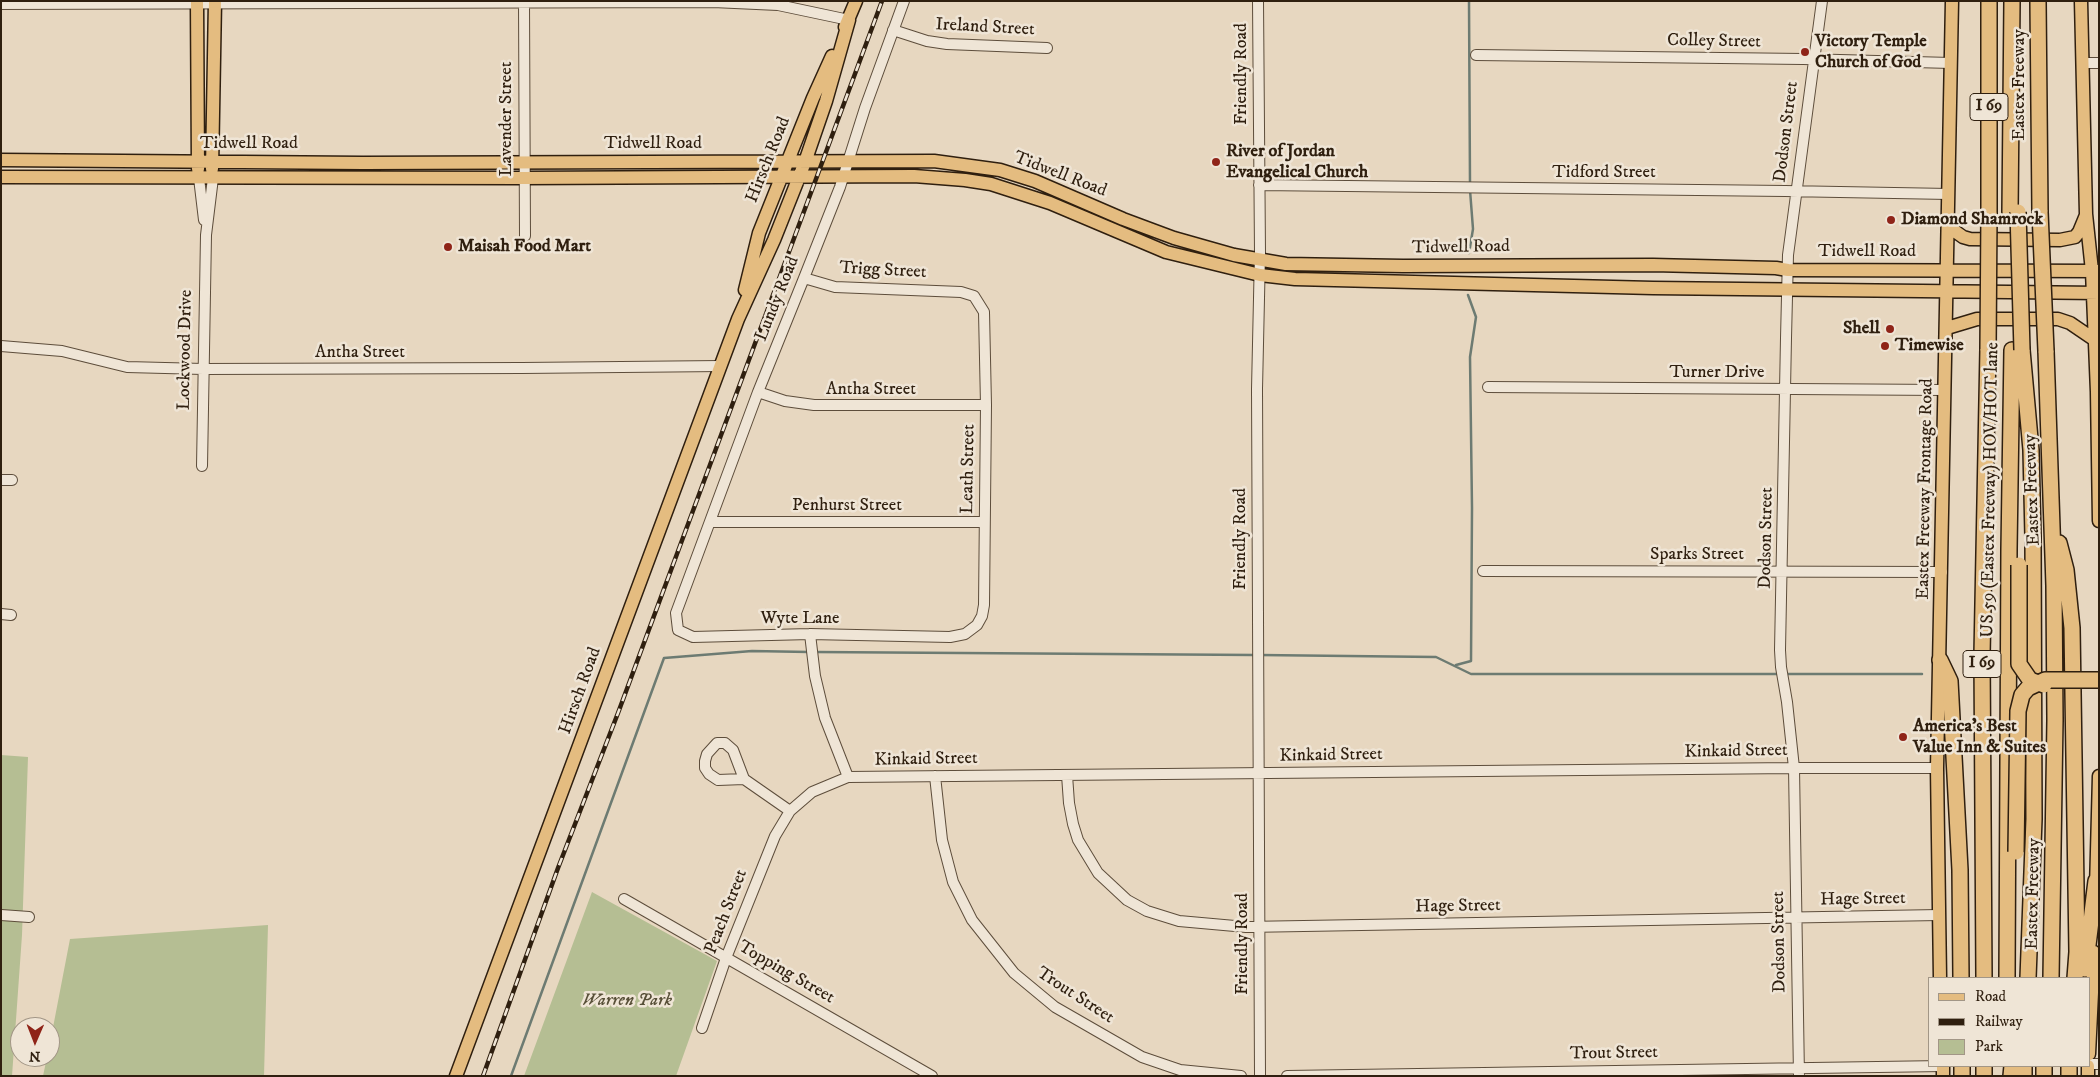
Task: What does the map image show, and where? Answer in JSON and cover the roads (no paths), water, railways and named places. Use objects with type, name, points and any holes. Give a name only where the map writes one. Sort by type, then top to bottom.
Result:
[{"type":"highway","name":"Eastex Freeway","points":[[1984,977],[1982,655],[1988,349],[1989,1]]},
{"type":"highway","name":"Eastex Freeway","points":[[2012,1],[2017,350],[2030,450],[2033,537],[2034,810],[2028,977]]},
{"type":"highway","name":"Eastex Freeway","points":[[2038,1],[2040,212],[2053,518],[2055,720],[2050,977]]},
{"type":"highway","points":[[2017,350],[2016,408],[2026,662],[2034,673],[2054,683],[2099,686]]},
{"type":"highway","name":"US 59 (Eastex Freeway) HOV/HOT lane","points":[[2007,977],[2009,549],[2017,350]]},
{"type":"highway","points":[[2053,518],[2066,570],[2072,628],[2077,952],[2075,977]]},
{"type":"highway","points":[[2021,565],[2019,664],[2027,677],[2036,683]]},
{"type":"highway","points":[[1940,660],[1950,681],[1960,870],[1961,977]]},
{"type":"highway","points":[[2020,977],[2018,711],[2022,695],[2036,683],[2099,680]]},
{"type":"highway","points":[[2014,977],[2025,708],[2028,699],[2037,690],[2054,683]]},
{"type":"highway","points":[[2084,977],[2096,881]]},
{"type":"main road","name":"Hirsch Road","points":[[456,1076],[738,319],[774,240],[805,162],[826,101],[856,1]]},
{"type":"main road","name":"Eastex Freeway Frontage Road","points":[[1940,977],[1938,768],[1952,1]]},
{"type":"main road","points":[[2081,1],[2084,63],[2086,214],[2095,271],[2096,293],[2099,521]]},
{"type":"main road","name":"Lockwood Drive","points":[[197,2],[197,162],[199,178]]},
{"type":"main road","name":"Lockwood Drive","points":[[212,178],[215,2]]},
{"type":"main road","name":"Hirsch Road","points":[[738,319],[759,233],[813,98],[849,20]]},
{"type":"main road","name":"Tidwell Road","points":[[1,160],[363,163],[934,161],[995,169],[1035,181],[1120,224],[1166,252],[1260,275],[1295,279],[1653,288],[2096,293]]},
{"type":"main road","points":[[35,176],[36,160]]},
{"type":"main road","points":[[632,162],[632,177]]},
{"type":"main road","points":[[363,163],[363,178]]},
{"type":"main road","points":[[990,184],[995,169]]},
{"type":"main road","name":"Tidwell Road","points":[[1,177],[523,178],[914,176],[990,184],[1120,224],[1234,255],[1301,265],[1653,265],[1776,268],[1788,270],[2095,271]]},
{"type":"main road","points":[[1949,227],[1963,237],[1970,238],[2060,240],[2074,237],[2079,232],[2086,214]]},
{"type":"main road","points":[[2089,227],[2099,244]]},
{"type":"main road","points":[[1653,265],[1653,288]]},
{"type":"main road","points":[[1403,266],[1403,281]]},
{"type":"main road","points":[[1947,328],[1976,320],[2058,319],[2070,323],[2097,338]]},
{"type":"main road","points":[[2090,1036],[2097,914],[2099,776]]},
{"type":"street","name":"Lundy Road","points":[[678,607],[758,392],[844,176],[904,1]]},
{"type":"street","name":"Friendly Road","points":[[1258,1],[1260,275],[1257,389],[1260,1076]]},
{"type":"street","name":"Dodson Street","points":[[1798,1072],[1794,768],[1780,656],[1787,289],[1796,191],[1822,1]]},
{"type":"street","name":"Lavender Street","points":[[524,2],[523,178],[525,236]]},
{"type":"street","points":[[1,4],[714,2],[778,5],[849,20]]},
{"type":"street","name":"Ireland Street","points":[[893,30],[927,41],[947,44],[1047,48]]},
{"type":"street","name":"Colley Street","points":[[1476,55],[1813,59],[1951,63]]},
{"type":"street","points":[[2084,63],[2099,63]]},
{"type":"street","name":"Lockwood Drive","points":[[199,178],[206,235]]},
{"type":"street","name":"Lockwood Drive","points":[[202,466],[206,235],[212,178]]},
{"type":"street","name":"Tidford Street","points":[[1259,185],[1949,194]]},
{"type":"street","name":"Trigg Street","points":[[804,278],[835,287],[961,292]]},
{"type":"street","name":"Leath Street","points":[[948,637],[965,634],[976,625],[982,616],[984,606],[986,406],[984,312],[974,296],[961,292]]},
{"type":"street","name":"Antha Street","points":[[1,346],[62,351],[128,367],[203,369],[721,366]]},
{"type":"street","name":"Turner Drive","points":[[1488,387],[1945,390]]},
{"type":"street","name":"Antha Street","points":[[758,392],[785,401],[814,406],[986,406]]},
{"type":"street","name":"Penhurst Street","points":[[710,522],[984,522]]},
{"type":"street","name":"Sparks Street","points":[[1483,571],[1942,572]]},
{"type":"street","name":"Wyte Lane","points":[[678,607],[676,613],[678,630],[694,637],[811,639],[948,637]]},
{"type":"street","points":[[811,639],[825,718],[848,777]]},
{"type":"street","name":"Kinkaid Street","points":[[790,811],[812,792],[848,777],[1938,768]]},
{"type":"street","name":"Hage Street","points":[[1067,775],[1069,803],[1078,840],[1098,873],[1127,900],[1147,911],[1179,921],[1259,927],[1939,915]]},
{"type":"street","name":"Trout Street","points":[[934,776],[942,840],[953,882],[972,920],[1014,973],[1055,1007],[1142,1057],[1180,1070],[1241,1076]]},
{"type":"street","points":[[744,779],[790,811]]},
{"type":"street","name":"Peach Street","points":[[702,1028],[726,958],[771,844],[790,811]]},
{"type":"street","name":"Topping Street","points":[[624,899],[932,1076]]},
{"type":"street","points":[[1,916],[29,917]]},
{"type":"street","name":"Trout Street","points":[[1287,1076],[1798,1072],[1928,1067]]},
{"type":"waterway","points":[[1469,1],[1470,185]]},
{"type":"waterway","points":[[1469,253],[1473,229],[1470,190]]},
{"type":"waterway","points":[[1456,665],[1471,661],[1472,508],[1470,357],[1476,317],[1468,295]]},
{"type":"waterway","points":[[511,1076],[664,658],[752,651],[809,652]]},
{"type":"waterway","points":[[815,652],[1254,655]]},
{"type":"waterway","points":[[1260,655],[1436,657],[1471,674],[1780,674]]},
{"type":"waterway","points":[[1786,674],[1922,674]]},
{"type":"railway","points":[[483,1076],[558,868],[618,713],[882,1]]},
{"type":"place","name":"Victory Temple Church of God","points":[[1805,52]]},
{"type":"place","name":"River of Jordan Evangelical Church","points":[[1216,162]]},
{"type":"place","name":"Diamond Shamrock","points":[[1891,220]]},
{"type":"place","name":"Maisah Food Mart","points":[[448,247]]},
{"type":"place","name":"Shell","points":[[1890,329]]},
{"type":"place","name":"Timewise","points":[[1885,346]]},
{"type":"place","name":"America’s Best Value Inn & Suites","points":[[1903,737]]},
{"type":"park label","name":"Warren Park","points":[[627,1001]]}]
